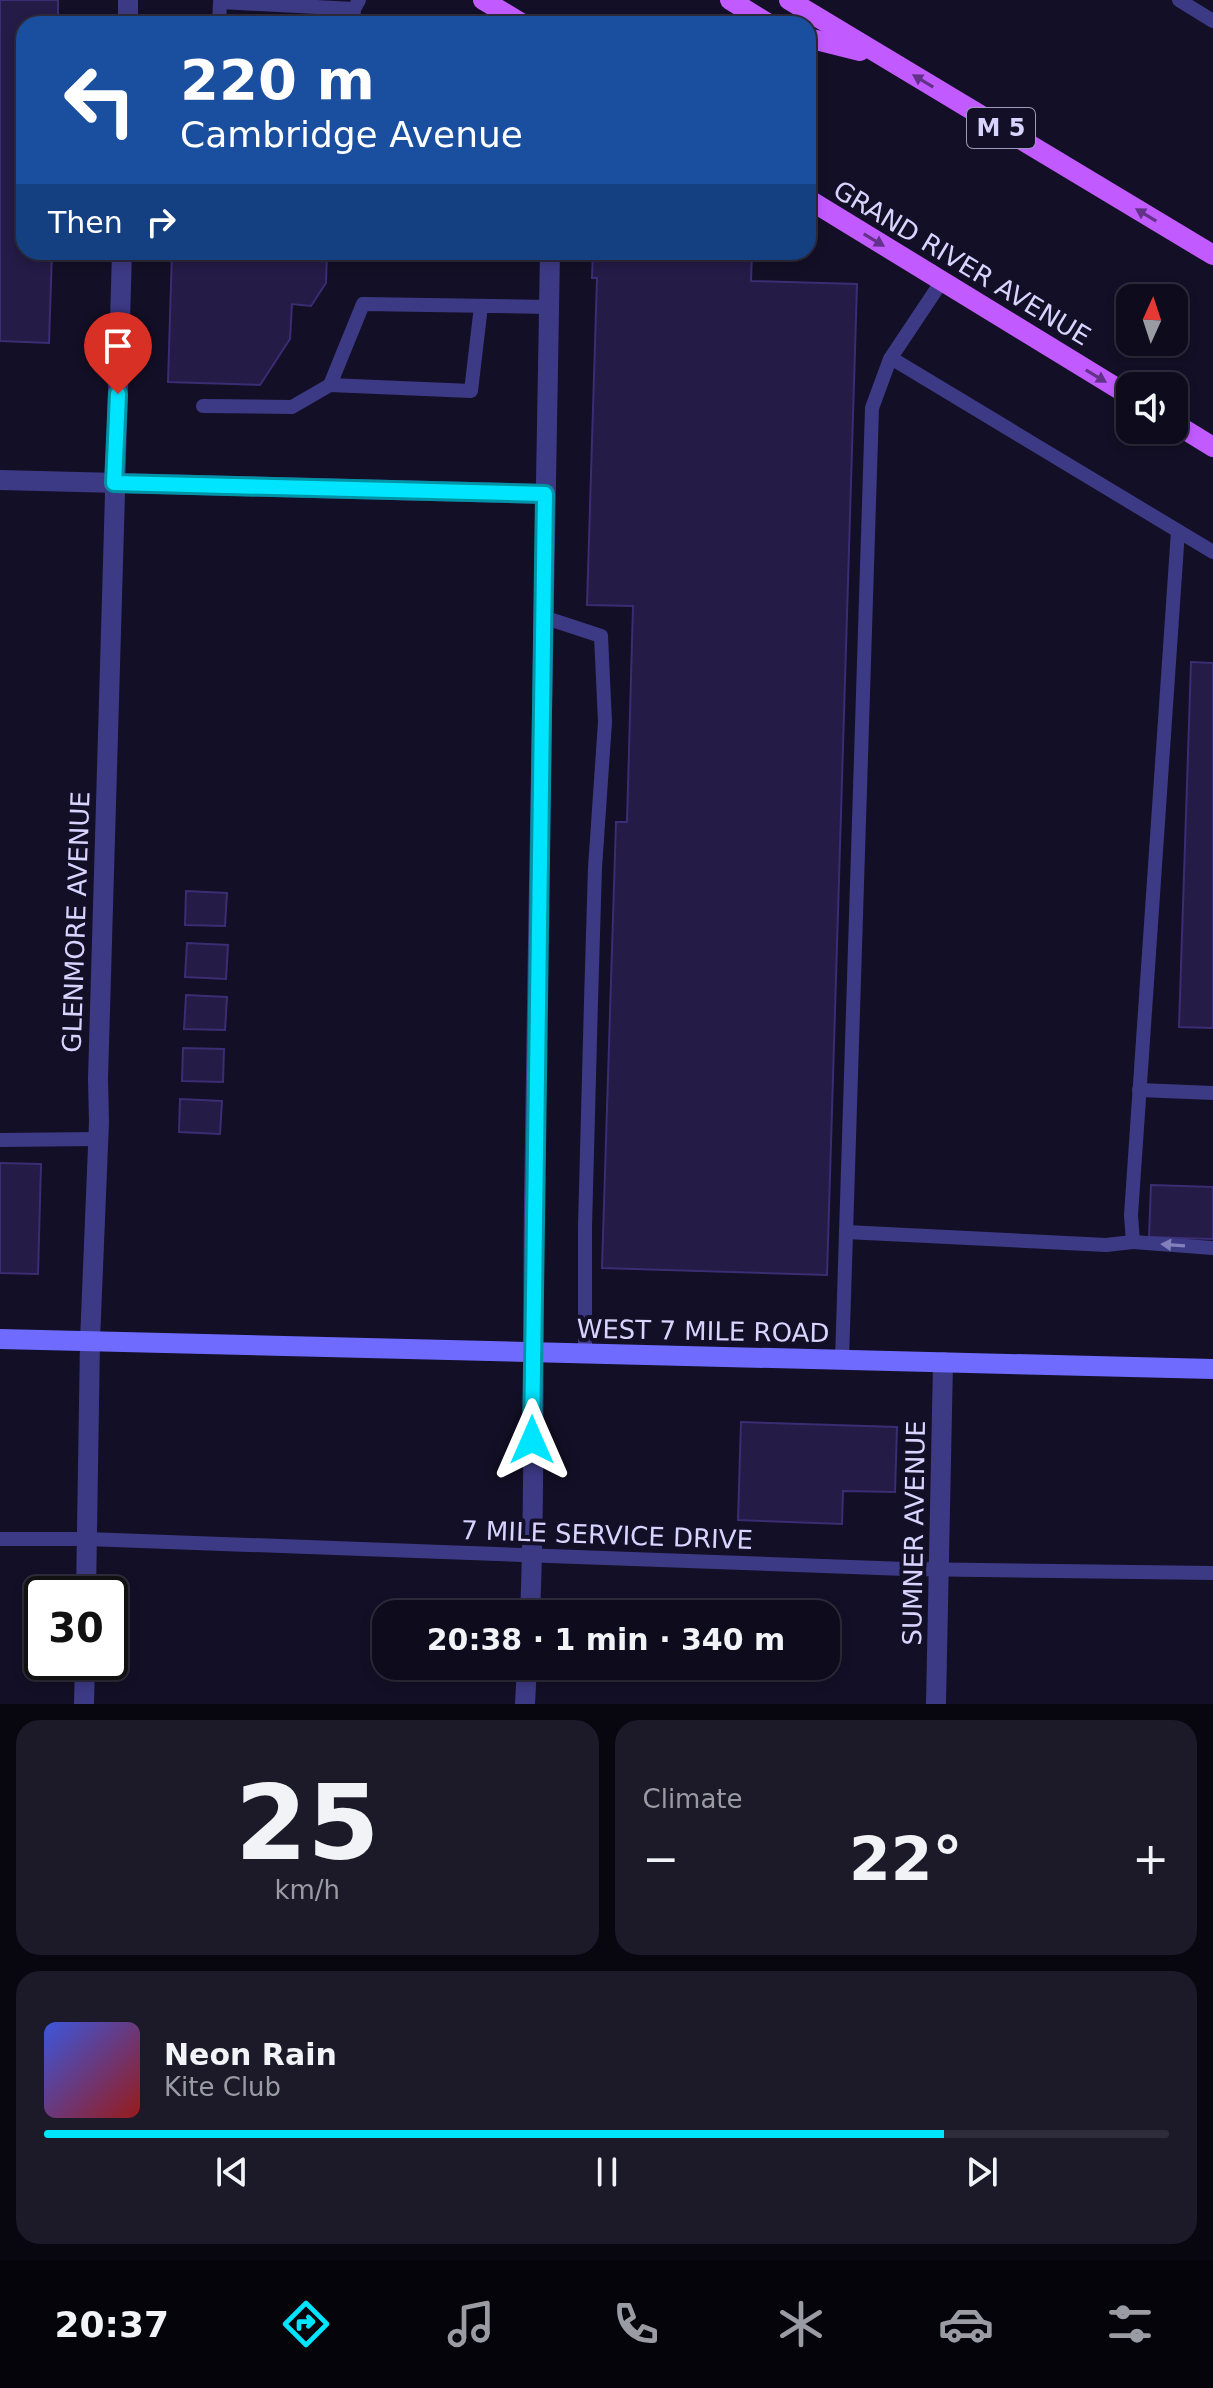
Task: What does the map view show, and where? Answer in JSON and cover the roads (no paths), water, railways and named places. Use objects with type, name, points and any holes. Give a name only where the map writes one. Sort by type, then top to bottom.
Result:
[{"type":"main road","points":[[483,0],[510,16]]},
{"type":"main road","points":[[730,0],[756,16]]},
{"type":"main road","name":"M 5","points":[[789,0],[815,16]]},
{"type":"main road","name":"M 5","points":[[816,16],[1213,255]]},
{"type":"main road","points":[[816,40],[883,57]]},
{"type":"main road","name":"GRAND RIVER AVENUE","points":[[816,204],[1116,387]]},
{"type":"main road","points":[[1188,432],[1213,447]]},
{"type":"main road","name":"WEST 7 MILE ROAD","points":[[0,1339],[1213,1369]]},
{"type":"street","name":"GLENMORE AVENUE","points":[[87,1576],[90,1341],[122,260]]},
{"type":"street","points":[[531,1600],[550,260]]},
{"type":"street","points":[[0,480],[545,494]]},
{"type":"street","name":"SUMNER AVENUE","points":[[936,1704],[943,1362]]},
{"type":"street","points":[[84,1704],[85,1680]]},
{"type":"street","points":[[525,1704],[526,1680]]},
{"type":"lane","points":[[1179,0],[1213,21]]},
{"type":"lane","points":[[220,1],[355,11]]},
{"type":"lane","points":[[842,1360],[872,408],[891,358],[942,281]]},
{"type":"lane","points":[[330,385],[363,304],[549,307]]},
{"type":"lane","points":[[203,406],[292,407],[330,385],[471,391],[481,306]]},
{"type":"lane","points":[[891,358],[1213,552]]},
{"type":"lane","points":[[1133,1242],[1131,1215],[1178,531]]},
{"type":"lane","points":[[543,617],[601,636],[605,722],[595,868],[585,1354]]},
{"type":"lane","points":[[1139,1090],[1213,1093]]},
{"type":"lane","points":[[0,1140],[98,1139]]},
{"type":"lane","points":[[846,1232],[1106,1245],[1133,1242],[1213,1248]]},
{"type":"lane","name":"7 MILE SERVICE DRIVE","points":[[0,1537],[533,1557],[1213,1573]]}]
